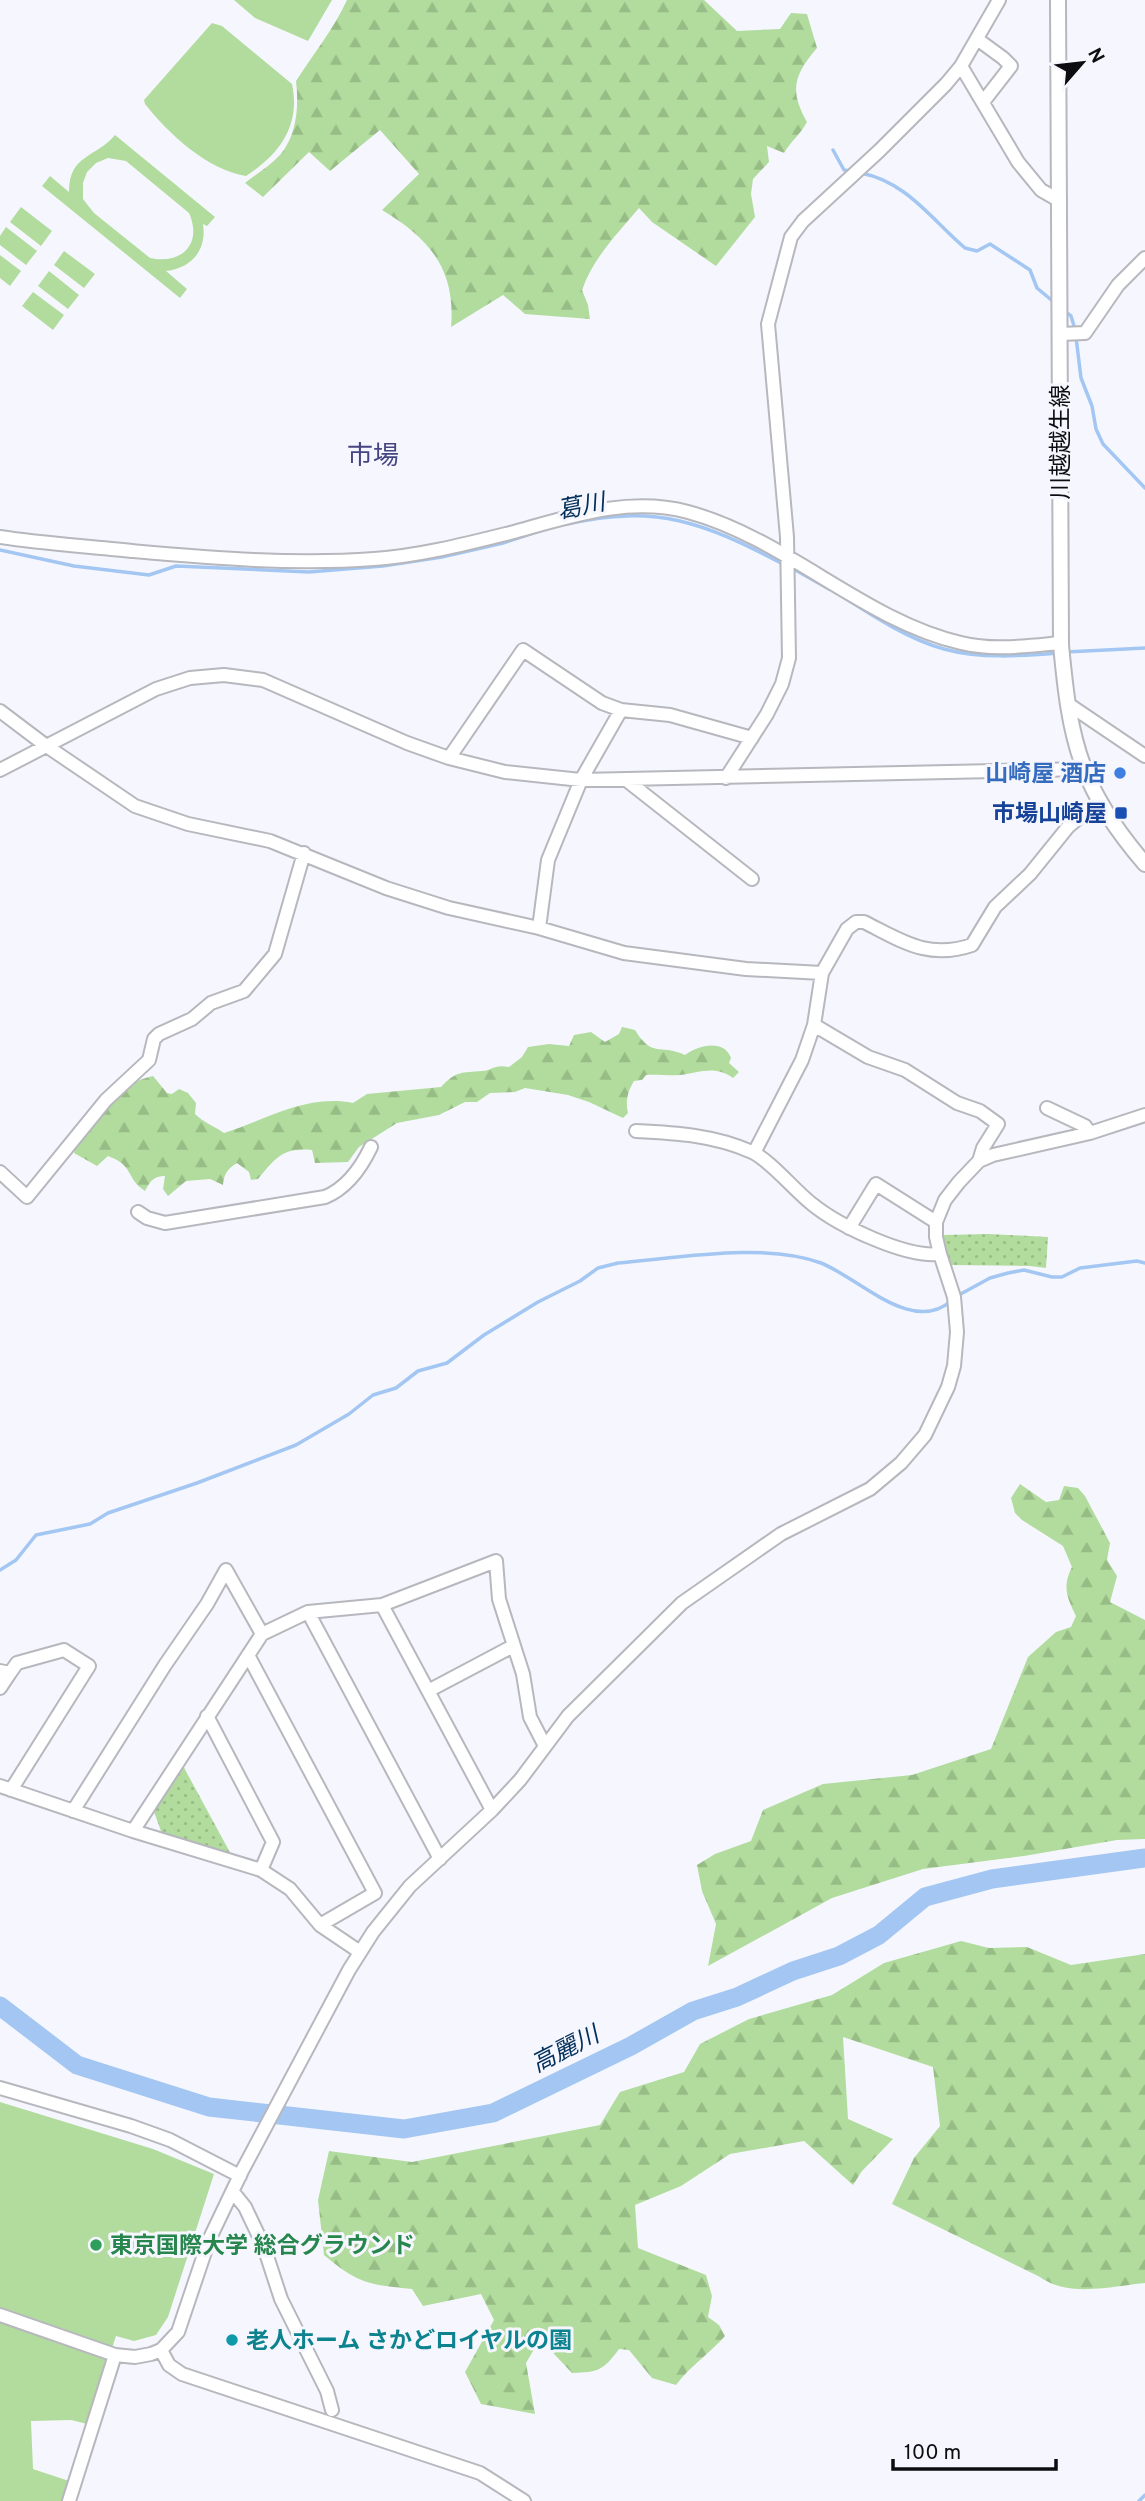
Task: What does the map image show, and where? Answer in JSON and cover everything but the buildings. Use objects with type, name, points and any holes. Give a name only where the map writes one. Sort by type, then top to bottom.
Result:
[{"type":"main road","name":"川越越生線","points":[[1058,0],[1061,649],[1068,704],[1084,769],[1100,800],[1129,845],[1145,864]]},
{"type":"street","points":[[726,778],[782,684],[789,659],[788,555],[768,324],[791,237],[803,221],[879,151],[961,66],[999,0]]},
{"type":"street","points":[[976,39],[1011,66],[983,102]]},
{"type":"street","points":[[961,66],[1027,174],[1041,190],[1060,201]]},
{"type":"street","points":[[1060,334],[1084,333],[1118,285],[1145,258]]},
{"type":"street","points":[[0,537],[224,560],[292,562],[376,559],[458,545],[589,511],[643,505],[688,512],[755,538],[890,616],[929,634],[964,644],[1061,649]]},
{"type":"street","points":[[449,758],[523,650],[602,703],[621,710],[670,715],[752,738]]},
{"type":"street","points":[[0,770],[174,682],[199,676],[224,675],[263,680],[407,743],[449,758],[505,772],[581,780],[1084,769]]},
{"type":"street","points":[[1068,704],[1145,756]]},
{"type":"street","points":[[539,928],[548,860],[581,780],[621,710]]},
{"type":"street","points":[[0,711],[135,806],[188,824],[270,841],[386,888],[449,908],[539,928],[624,953],[746,969],[822,973]]},
{"type":"street","points":[[625,779],[752,879]]},
{"type":"street","points":[[754,1153],[802,1060],[814,1025],[822,973],[847,929],[856,922],[864,922],[915,948],[950,951],[972,945],[995,907],[1030,874],[1068,827],[1100,800]]},
{"type":"street","points":[[0,1172],[27,1197],[106,1100],[149,1060],[154,1039],[159,1034],[192,1019],[211,1003],[244,991],[275,954],[304,853]]},
{"type":"street","points":[[0,2315],[115,2355],[135,2357],[161,2350],[178,2332],[209,2240],[349,1969],[410,1885],[492,1810],[520,1780],[568,1716],[682,1603],[790,1528],[870,1489],[901,1463],[925,1434],[948,1387],[954,1366],[957,1314],[936,1237],[936,1222],[945,1200],[979,1161],[983,1148],[998,1124],[980,1111],[957,1103],[905,1070],[868,1057],[814,1025]]},
{"type":"street","points":[[1047,1108],[1085,1126],[1090,1133]]},
{"type":"street","points":[[979,1161],[993,1155],[1144,1118]]},
{"type":"street","points":[[636,1131],[691,1133],[714,1138],[754,1153],[814,1206],[849,1228],[918,1254],[940,1254]]},
{"type":"street","points":[[138,1212],[147,1218],[165,1223],[325,1197],[339,1191],[363,1164],[371,1147]]},
{"type":"street","points":[[849,1228],[876,1184],[936,1222]]},
{"type":"street","points":[[133,1831],[262,1634],[308,1612],[382,1605],[496,1561],[499,1599],[523,1674],[530,1717],[545,1746]]},
{"type":"street","points":[[73,1811],[165,1665],[207,1604],[226,1570],[262,1634]]},
{"type":"street","points":[[382,1605],[492,1810]]},
{"type":"street","points":[[308,1612],[440,1859]]},
{"type":"street","points":[[428,1691],[513,1646]]},
{"type":"street","points":[[0,1688],[5,1672],[18,1662],[64,1650],[89,1667],[5,1788],[261,1870],[290,1889],[320,1925],[360,1952]]},
{"type":"street","points":[[248,1655],[375,1893],[320,1925]]},
{"type":"street","points":[[207,1716],[274,1842],[261,1870]]},
{"type":"street","points":[[0,2088],[170,2140],[240,2176]]},
{"type":"street","points":[[233,2192],[245,2207],[264,2247],[281,2299],[327,2390],[332,2410]]},
{"type":"street","points":[[161,2350],[169,2365],[182,2374],[480,2473],[524,2501]]},
{"type":"street","points":[[69,2501],[115,2355]]},
{"type":"green space","points":[[234,0],[332,0],[308,41],[255,18]]},
{"type":"green space","points":[[347,0],[704,0],[737,31],[780,29],[791,13],[807,14],[817,48],[803,66],[796,92],[807,122],[784,153],[767,146],[769,162],[753,179],[751,194],[755,217],[716,266],[652,222],[639,208],[607,246],[587,278],[582,290],[590,319],[525,314],[503,295],[451,327],[449,288],[436,257],[413,232],[382,210],[419,174],[380,130],[330,171],[309,152],[263,197],[245,183],[272,163],[286,147],[296,120],[296,81]]},
{"type":"green space","points":[[212,23],[222,26],[292,84],[293,113],[285,138],[268,159],[246,176],[217,166],[190,149],[165,127],[144,100]]},
{"type":"green space","points":[[115,135],[215,217],[207,226],[203,224],[203,242],[196,256],[183,266],[166,271],[187,289],[180,298],[42,186],[50,176],[69,192],[70,180],[79,163]],"holes":[[[108,158],[126,161],[189,213],[193,234],[191,243],[180,255],[150,258],[94,213],[83,199],[83,183],[87,172],[96,163]]]},
{"type":"green space","points":[[21,207],[52,231],[41,246],[10,222]]},
{"type":"green space","points":[[6,227],[37,251],[26,265],[0,245],[0,236]]},
{"type":"green space","points":[[64,251],[95,274],[84,288],[54,265]]},
{"type":"green space","points":[[0,255],[21,271],[10,286],[0,278]]},
{"type":"green space","points":[[49,271],[79,295],[68,309],[38,286]]},
{"type":"green space","points":[[33,292],[64,315],[53,330],[22,306]]},
{"type":"green space","points":[[622,1027],[635,1030],[641,1039],[652,1047],[685,1055],[704,1047],[723,1048],[731,1058],[729,1063],[739,1072],[733,1078],[714,1071],[646,1075],[642,1080],[634,1081],[627,1100],[628,1113],[623,1118],[568,1095],[525,1088],[515,1092],[490,1093],[477,1102],[465,1102],[439,1115],[397,1123],[359,1147],[348,1162],[315,1163],[312,1150],[293,1150],[275,1160],[258,1179],[251,1180],[249,1172],[237,1163],[227,1172],[223,1185],[210,1179],[186,1181],[168,1196],[163,1189],[165,1176],[153,1180],[145,1191],[117,1160],[108,1156],[97,1166],[74,1153],[89,1129],[122,1091],[153,1076],[167,1093],[172,1094],[179,1089],[188,1093],[196,1103],[195,1114],[224,1133],[303,1105],[336,1101],[353,1103],[367,1094],[441,1087],[460,1073],[509,1067],[522,1057],[528,1047],[549,1044],[569,1046],[574,1035],[591,1032],[605,1042],[619,1034]]},
{"type":"green space","points":[[942,1235],[1048,1237],[1046,1268],[950,1265]]},
{"type":"green space","points":[[1020,1484],[1046,1502],[1059,1500],[1064,1486],[1078,1488],[1110,1543],[1107,1560],[1117,1576],[1110,1602],[1145,1620],[1145,1839],[1117,1840],[923,1869],[832,1898],[708,1966],[716,1924],[702,1891],[697,1865],[715,1854],[751,1841],[763,1810],[823,1784],[912,1775],[991,1749],[1028,1657],[1056,1632],[1071,1627],[1076,1616],[1066,1586],[1072,1567],[1063,1546],[1015,1513],[1011,1498]]},
{"type":"green space","points":[[182,1764],[232,1856],[162,1834],[153,1809]]},
{"type":"green space","points":[[961,1941],[989,1948],[1027,1947],[1071,1965],[1145,1954],[1145,2283],[1077,2289],[1051,2283],[892,2204],[914,2158],[940,2126],[933,2067],[843,2037],[848,2119],[893,2139],[862,2171],[853,2185],[804,2141],[730,2154],[681,2186],[635,2205],[638,2248],[706,2275],[712,2296],[708,2317],[719,2325],[725,2336],[676,2385],[652,2378],[629,2350],[619,2349],[609,2362],[599,2369],[572,2373],[540,2339],[526,2363],[535,2414],[481,2404],[465,2372],[494,2320],[481,2294],[423,2306],[412,2289],[364,2281],[346,2272],[324,2255],[318,2200],[329,2151],[412,2162],[600,2125],[620,2092],[684,2072],[700,2044],[749,2019],[832,1995],[884,1963]]},
{"type":"green space","name":"東京国際大学 総合グラウンド","points":[[0,2102],[153,2149],[214,2174],[168,2317],[156,2335],[134,2341],[116,2336],[87,2424],[71,2420],[31,2421],[33,2469],[69,2481],[62,2501],[0,2501]]},
{"type":"waterway","points":[[833,150],[844,170],[850,171]]},
{"type":"waterway","points":[[861,173],[892,184],[905,193],[965,248],[977,251],[990,244],[1030,270],[1037,288],[1055,303]]},
{"type":"waterway","points":[[1063,310],[1071,316],[1075,329]]},
{"type":"waterway","points":[[1076,337],[1081,378],[1092,406],[1096,429],[1103,444],[1145,488]]},
{"type":"waterway","name":"葛川","points":[[567,524],[628,516],[679,521],[728,537],[783,564]]},
{"type":"waterway","name":"葛川","points":[[0,550],[74,566],[149,575],[176,566],[309,572],[383,566],[442,557],[503,543],[536,532]]},
{"type":"waterway","name":"葛川","points":[[790,567],[829,589]]},
{"type":"waterway","name":"葛川","points":[[842,596],[904,633],[944,649],[986,655],[1058,653]]},
{"type":"waterway","name":"葛川","points":[[1066,652],[1145,648]]},
{"type":"waterway","points":[[0,1570],[16,1560],[36,1535],[90,1524],[108,1513],[296,1445],[349,1414],[373,1395],[396,1388],[418,1371],[447,1363],[484,1335],[598,1268],[618,1263],[694,1255],[774,1253],[821,1263],[903,1308],[920,1312],[936,1310],[951,1301]]},
{"type":"waterway","points":[[957,1296],[990,1278],[1024,1270],[1062,1277],[1080,1268],[1137,1261],[1145,1263]]},
{"type":"waterway","name":"高麗川","points":[[0,2006],[77,2065],[209,2107],[404,2129],[493,2113],[631,2046],[693,2011],[737,1997],[793,1971],[839,1956],[879,1935],[925,1897],[992,1879],[1145,1858]]},
{"type":"waterway","points":[[1139,2501],[1145,2495]]},
{"type":"place","name":"山崎屋 酒店","points":[[1120,773]]},
{"type":"place","name":"市場山崎屋","points":[[1121,813]]},
{"type":"place","name":"東京国際大学 総合グラウンド","points":[[96,2245]]},
{"type":"place","name":"老人ホーム さかどロイヤルの園","points":[[232,2340]]},
{"type":"district","name":"市場","points":[[373,455]]}]
